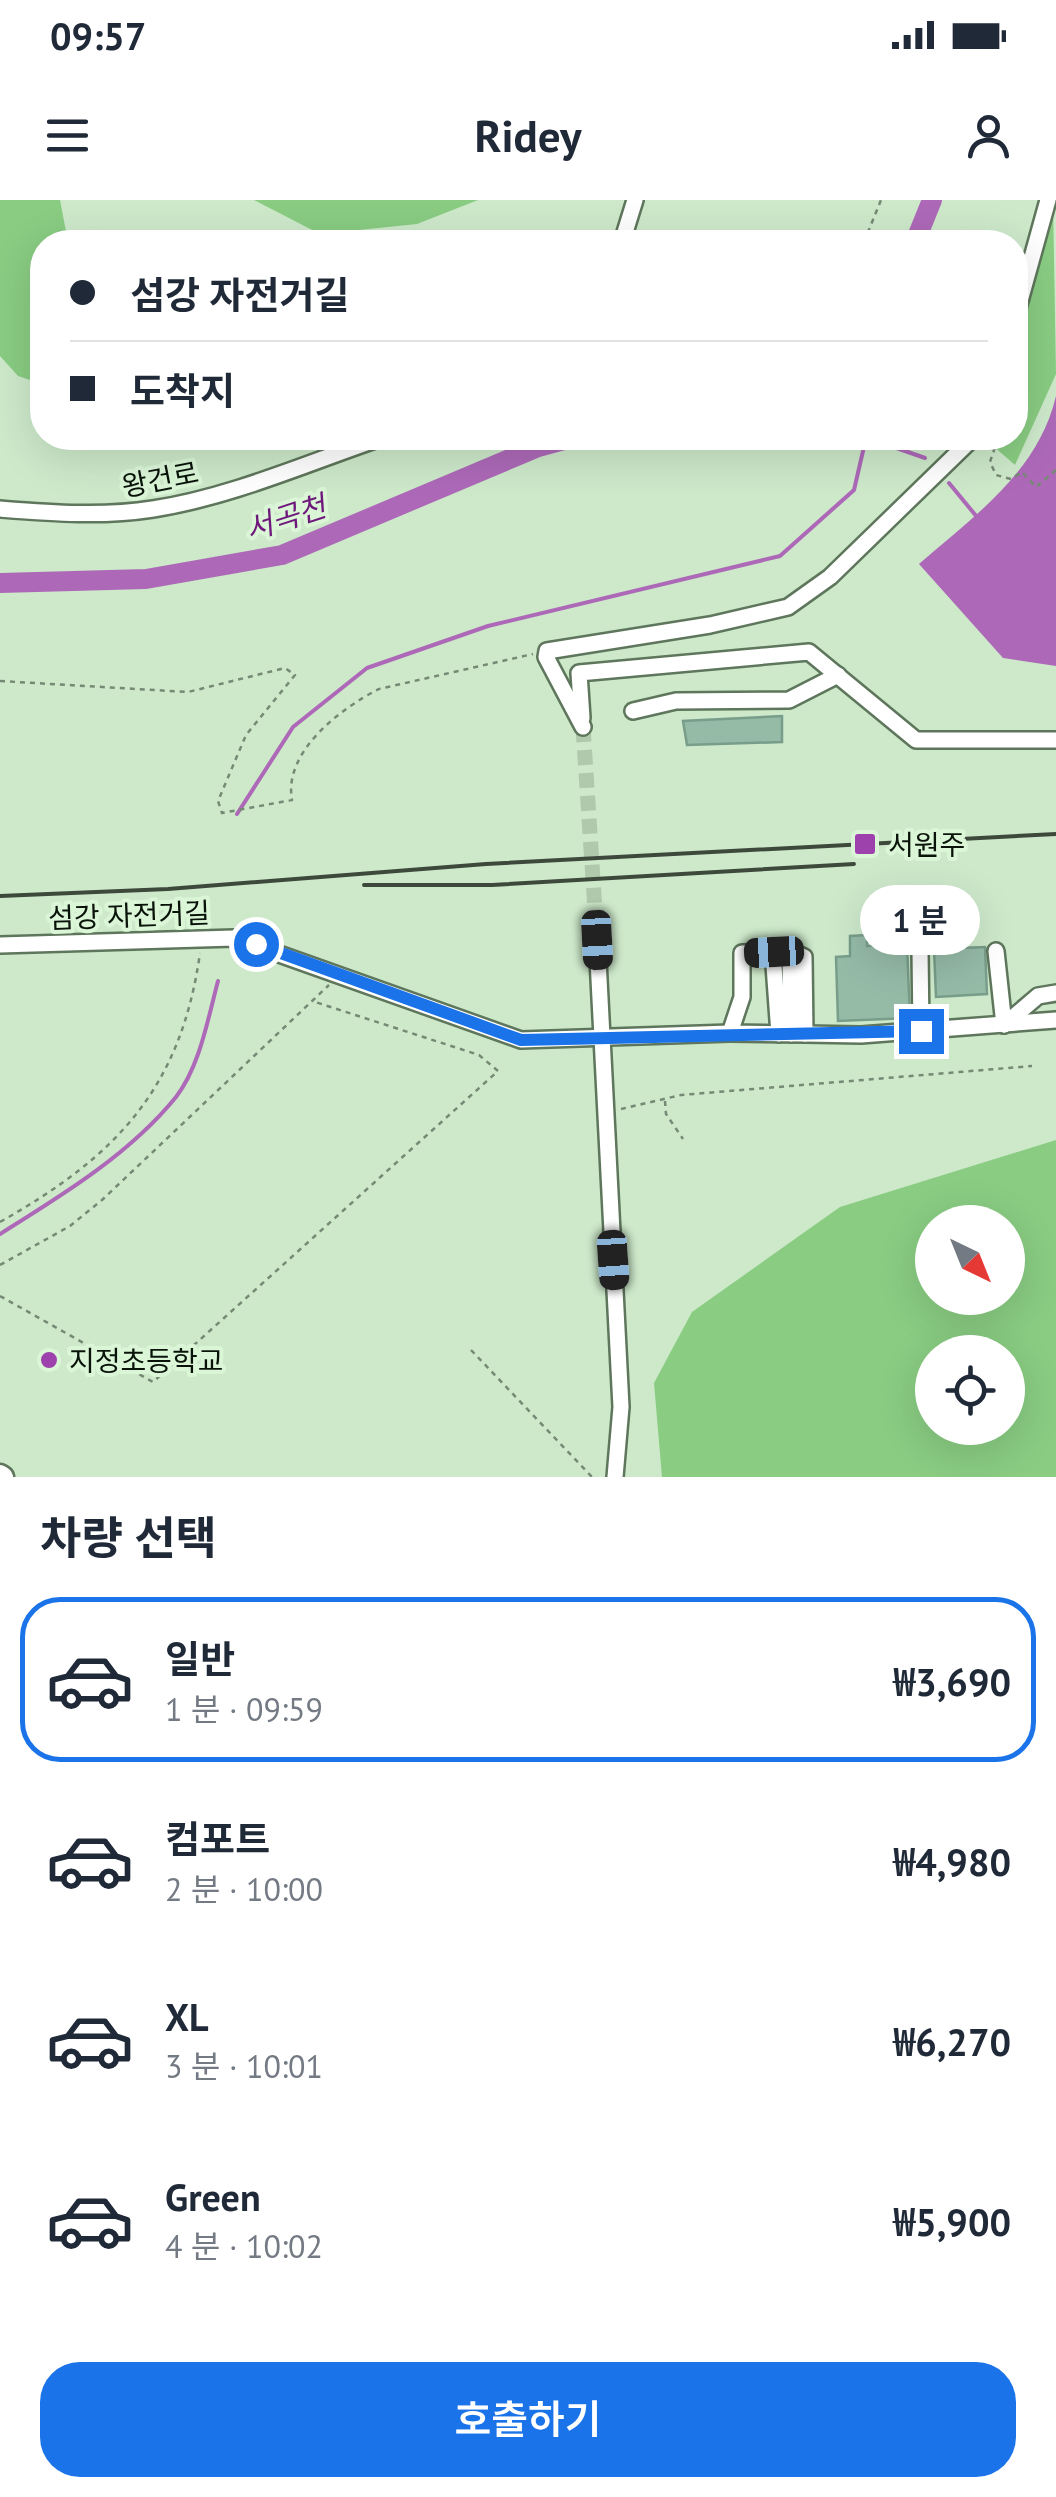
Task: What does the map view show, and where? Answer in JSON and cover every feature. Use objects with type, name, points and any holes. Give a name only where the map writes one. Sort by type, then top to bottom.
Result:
[{"type":"street","points":[[626,230],[635,200]]},
{"type":"street","points":[[1028,273],[1048,200]]},
{"type":"street","name":"왕건로","points":[[0,509],[94,515],[152,509],[210,496],[346,450]]},
{"type":"street","points":[[961,450],[830,577],[788,607],[710,625],[547,651],[546,656],[583,727],[579,673],[808,652],[916,740],[1056,740]]},
{"type":"street","points":[[633,711],[676,701],[789,700],[838,675]]},
{"type":"street","name":"섬강 자전거길","points":[[0,945],[202,936],[256,944],[510,1038],[921,1031],[1056,1020]]},
{"type":"street","points":[[597,940],[621,1407],[615,1477]]},
{"type":"street","points":[[920,950],[921,1031]]},
{"type":"street","points":[[730,1034],[742,997],[742,953],[782,951],[792,1034]]},
{"type":"street","points":[[996,951],[1004,1025]]},
{"type":"street","points":[[1004,1025],[1038,996],[1056,993]]},
{"type":"path","points":[[869,230],[881,200]]},
{"type":"path","points":[[994,450],[990,462],[996,475],[1011,479],[1022,472],[1036,487],[1056,470]]},
{"type":"path","points":[[0,681],[188,692],[286,668],[295,675],[246,734],[218,801],[222,813],[292,800],[290,788],[295,768],[316,736],[356,701],[414,678],[547,651]]},
{"type":"path","points":[[0,1222],[55,1189],[152,1098],[177,1050],[193,999],[202,936]]},
{"type":"path","points":[[0,1265],[70,1226],[102,1200],[328,986],[332,972]]},
{"type":"path","points":[[0,1296],[154,1382],[498,1071],[479,1056],[312,1001]]},
{"type":"path","points":[[604,1113],[665,1098],[1032,1066]]},
{"type":"path","points":[[665,1098],[666,1114],[683,1138]]},
{"type":"path","points":[[471,1350],[592,1477]]},
{"type":"green space","points":[[0,200],[60,200],[66,230],[30,230],[30,380],[18,376],[0,356]]},
{"type":"green space","points":[[254,200],[478,200],[417,224],[312,230]]},
{"type":"green space","points":[[1053,200],[1056,374],[1028,436],[1028,289]]},
{"type":"green space","points":[[998,450],[1022,450],[1015,465]]},
{"type":"green space","points":[[1056,1140],[1056,1477],[662,1477],[654,1383],[692,1312],[840,1207]]},
{"type":"shaded area","points":[[1056,396],[1056,666],[1003,658],[919,564],[1020,470],[1047,423]]},
{"type":"building","points":[[782,716],[782,742],[687,745],[683,721]]},
{"type":"building","points":[[867,935],[867,946],[907,944],[910,1018],[838,1021],[836,957],[850,956],[850,936]]},
{"type":"building","points":[[985,947],[987,994],[936,997],[934,949]]},
{"type":"waterway","name":"서곡천","points":[[920,230],[932,200]]},
{"type":"waterway","name":"서곡천","points":[[0,583],[146,579],[282,555],[531,450]]},
{"type":"waterway","points":[[237,814],[293,727],[367,668],[488,626],[780,556],[854,490],[863,450]]},
{"type":"waterway","points":[[902,450],[925,458]]},
{"type":"waterway","points":[[949,483],[977,517]]},
{"type":"waterway","points":[[0,1234],[70,1189],[158,1118],[184,1085],[197,1056],[218,981]]},
{"type":"tunnel","points":[[583,727],[597,940]]},
{"type":"railway","points":[[0,896],[168,889],[486,864],[1056,834]]},
{"type":"railway","points":[[364,885],[492,885],[854,864]]},
{"type":"place","name":"서원주","points":[[865,844]]},
{"type":"place","name":"지정초등학교","points":[[49,1360]]},
{"type":"route","points":[[256,944],[521,1040],[921,1031]]}]
